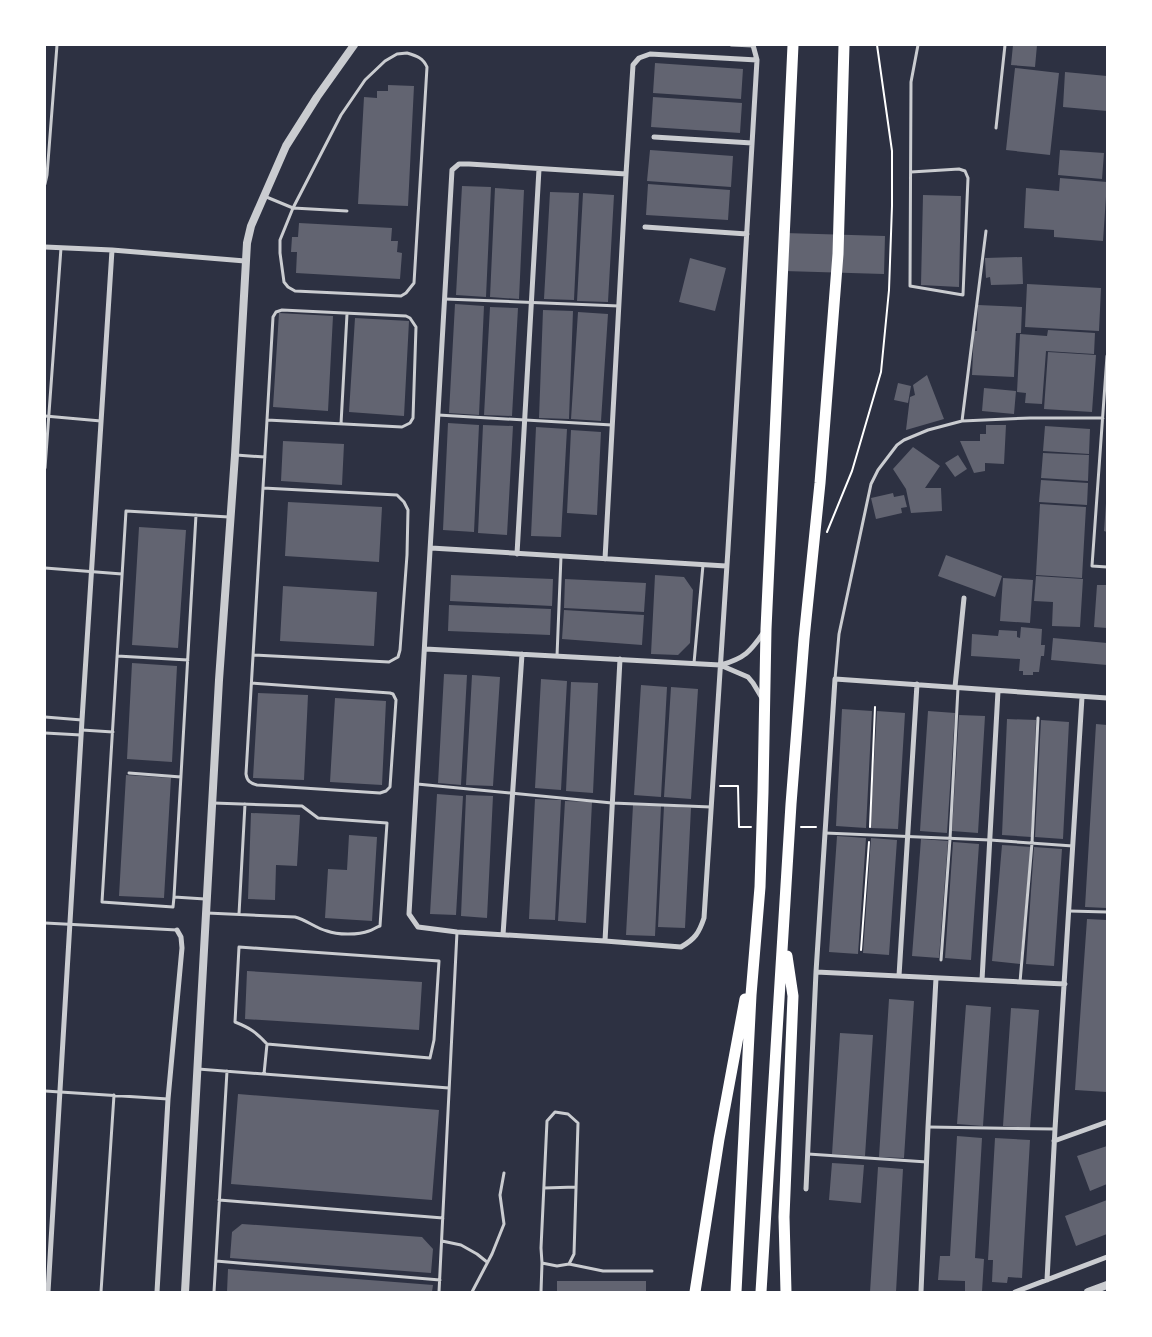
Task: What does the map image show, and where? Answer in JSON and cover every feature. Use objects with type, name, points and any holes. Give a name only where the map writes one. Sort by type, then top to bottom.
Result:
[{"type":"highway","points":[[736,1292],[754,953],[760,887],[766,629],[793,45]]},
{"type":"highway","points":[[761,1292],[791,804],[800,686],[820,483],[838,254],[844,45]]},
{"type":"highway","points":[[784,932],[793,996],[784,1217],[786,1292]]},
{"type":"highway","points":[[696,1292],[697,1274],[727,1093],[754,953]]},
{"type":"street","points":[[185,1292],[247,244],[250,226],[286,146],[317,97],[354,45]]},
{"type":"street","points":[[626,174],[459,164],[452,170],[409,914],[418,927],[457,932],[681,947],[691,942],[700,930],[704,918],[712,807],[757,60],[753,46]]},
{"type":"street","points":[[605,559],[633,65],[639,58],[650,54],[757,60]]},
{"type":"street","points":[[654,137],[752,143]]},
{"type":"street","points":[[517,554],[539,169]]},
{"type":"street","points":[[645,227],[746,234]]},
{"type":"street","points":[[45,247],[112,250],[246,261]]},
{"type":"street","points":[[48,1292],[112,250]]},
{"type":"street","points":[[431,548],[726,566]]},
{"type":"street","points":[[956,688],[964,598]]},
{"type":"street","points":[[720,665],[739,660],[752,650],[766,629]]},
{"type":"street","points":[[425,649],[720,665],[748,677],[753,682],[765,704]]},
{"type":"street","points":[[504,935],[522,654]]},
{"type":"street","points":[[605,941],[620,659]]},
{"type":"street","points":[[806,1189],[816,972],[835,679],[1107,698]]},
{"type":"street","points":[[899,976],[917,684]]},
{"type":"street","points":[[982,980],[998,691]]},
{"type":"street","points":[[1047,1280],[1082,696]]},
{"type":"street","points":[[157,1292],[168,1099],[182,948],[181,937],[177,930]]},
{"type":"street","points":[[816,972],[1065,984]]},
{"type":"street","points":[[921,1292],[936,978]]},
{"type":"street","points":[[1054,1141],[1107,1122]]},
{"type":"street","points":[[1015,1292],[1107,1257]]},
{"type":"street","points":[[1088,1292],[1107,1285]]},
{"type":"lane","points":[[45,184],[57,45]]},
{"type":"lane","points":[[731,45],[753,46]]},
{"type":"lane","points":[[911,172],[959,169],[965,171],[968,178],[963,295],[910,286],[911,82],[918,45]]},
{"type":"lane","points":[[996,128],[1005,45]]},
{"type":"lane","points":[[407,53],[419,56],[425,61],[427,67],[414,283],[406,293],[401,296],[295,291],[288,287],[284,282],[280,240],[293,208],[341,115],[365,80],[385,61],[397,54],[407,53]]},
{"type":"lane","points":[[263,196],[293,208],[347,211]]},
{"type":"lane","points":[[962,421],[986,231]]},
{"type":"lane","points":[[45,468],[47,416],[61,248]]},
{"type":"lane","points":[[445,299],[619,306]]},
{"type":"lane","points":[[252,683],[393,694],[396,700],[390,787],[380,793],[257,785],[247,779],[246,774],[267,420],[274,317],[276,312],[282,310],[406,316],[413,322],[416,327],[413,418],[410,423],[402,427],[267,420]]},
{"type":"lane","points":[[341,424],[347,314]]},
{"type":"lane","points":[[1107,356],[1092,566],[1107,566]]},
{"type":"lane","points":[[438,415],[612,425]]},
{"type":"lane","points":[[47,416],[101,420]]},
{"type":"lane","points":[[835,679],[839,634],[871,484],[878,470],[897,445],[928,430],[962,421],[1102,418]]},
{"type":"lane","points":[[235,455],[265,457]]},
{"type":"lane","points":[[253,655],[389,662],[398,657],[407,555],[408,510],[404,502],[397,496],[263,488]]},
{"type":"lane","points":[[196,515],[173,907],[102,902],[126,510],[230,517]]},
{"type":"lane","points":[[557,656],[561,556]]},
{"type":"lane","points":[[694,663],[703,565]]},
{"type":"lane","points":[[45,568],[122,574]]},
{"type":"lane","points":[[117,656],[188,660]]},
{"type":"lane","points":[[942,960],[950,838],[956,688]]},
{"type":"lane","points":[[45,717],[82,720]]},
{"type":"lane","points":[[1020,982],[1032,843],[1038,718]]},
{"type":"lane","points":[[45,733],[113,732]]},
{"type":"lane","points":[[129,774],[181,777]]},
{"type":"lane","points":[[417,784],[612,803],[712,807]]},
{"type":"lane","points":[[207,913],[295,917],[328,932],[355,934],[370,931],[380,926],[386,823],[318,818],[302,806],[213,803]]},
{"type":"lane","points":[[239,914],[245,804]]},
{"type":"lane","points":[[825,833],[990,840],[1073,846]]},
{"type":"lane","points":[[174,897],[208,899]]},
{"type":"lane","points":[[1069,911],[1107,912]]},
{"type":"lane","points":[[45,923],[177,930]]},
{"type":"lane","points":[[439,1292],[457,932]]},
{"type":"lane","points":[[264,1074],[267,1044],[257,1033],[235,1022],[240,947],[439,961],[434,1040],[430,1058],[267,1044]]},
{"type":"lane","points":[[198,1069],[449,1088]]},
{"type":"lane","points":[[214,1292],[227,1071]]},
{"type":"lane","points":[[45,1091],[168,1099]]},
{"type":"lane","points":[[101,1292],[114,1095]]},
{"type":"lane","points":[[541,1292],[542,1262],[540,1248],[548,1121],[555,1112],[568,1114],[578,1123],[574,1254],[569,1264]]},
{"type":"lane","points":[[928,1127],[1055,1129]]},
{"type":"lane","points":[[808,1154],[927,1162]]},
{"type":"lane","points":[[472,1292],[504,1224],[500,1194],[504,1174]]},
{"type":"lane","points":[[544,1188],[576,1187]]},
{"type":"lane","points":[[219,1200],[443,1218]]},
{"type":"lane","points":[[442,1241],[462,1245],[487,1262]]},
{"type":"lane","points":[[216,1261],[440,1280]]},
{"type":"lane","points":[[542,1262],[557,1266],[569,1264],[603,1271],[652,1271]]},
{"type":"path","points":[[824,540],[852,471],[881,372],[889,290],[892,151],[877,45]]},
{"type":"path","points":[[713,786],[738,786],[739,827]]},
{"type":"building","points":[[1013,45],[1037,45],[1035,67],[1011,65]]},
{"type":"building","points":[[655,63],[743,69],[741,99],[653,93]]},
{"type":"building","points":[[1015,68],[1059,73],[1050,155],[1006,150]]},
{"type":"building","points":[[1065,72],[1107,76],[1107,111],[1063,107]]},
{"type":"building","points":[[388,85],[414,86],[408,206],[358,204],[364,97],[377,98],[377,91],[388,91]]},
{"type":"building","points":[[653,97],[742,103],[740,133],[651,127]]},
{"type":"building","points":[[650,150],[733,156],[731,187],[647,181]]},
{"type":"building","points":[[1060,150],[1104,153],[1102,179],[1058,175]]},
{"type":"building","points":[[1060,178],[1107,182],[1103,241],[1054,237],[1054,230],[1024,228],[1026,188],[1059,191]]},
{"type":"building","points":[[648,184],[730,190],[728,220],[646,215]]},
{"type":"building","points":[[462,186],[491,187],[486,297],[456,295]]},
{"type":"building","points":[[495,188],[524,190],[519,299],[490,297]]},
{"type":"building","points":[[550,192],[579,193],[574,300],[544,299]]},
{"type":"building","points":[[583,193],[614,195],[608,302],[577,301]]},
{"type":"building","points":[[923,195],[961,196],[959,287],[921,285]]},
{"type":"building","points":[[299,223],[392,228],[391,241],[398,241],[397,252],[402,253],[400,279],[296,273],[297,252],[291,252],[292,237],[298,237]]},
{"type":"building","points":[[785,233],[885,236],[884,274],[784,271]]},
{"type":"building","points":[[1022,257],[1023,284],[991,285],[990,277],[986,278],[985,258]]},
{"type":"building","points":[[690,258],[726,268],[715,311],[679,302]]},
{"type":"building","points":[[1027,284],[1101,288],[1099,331],[1025,327]]},
{"type":"building","points":[[455,304],[484,306],[479,415],[449,413]]},
{"type":"building","points":[[978,305],[1022,307],[1021,333],[1016,333],[1014,377],[972,375],[974,331],[977,331]]},
{"type":"building","points":[[490,307],[518,308],[512,416],[484,415]]},
{"type":"building","points":[[543,310],[573,311],[569,419],[539,418]]},
{"type":"building","points":[[578,312],[608,314],[601,421],[571,419]]},
{"type":"building","points":[[279,313],[333,316],[328,411],[273,407]]},
{"type":"building","points":[[355,318],[409,321],[404,416],[349,412]]},
{"type":"building","points":[[1048,330],[1095,333],[1094,354],[1046,351],[1042,404],[1025,403],[1026,393],[1017,392],[1020,334],[1047,336]]},
{"type":"building","points":[[1048,352],[1096,355],[1092,412],[1044,409]]},
{"type":"building","points":[[927,375],[944,419],[906,430],[910,397],[915,395],[913,385]]},
{"type":"building","points":[[898,383],[911,386],[908,403],[894,400]]},
{"type":"building","points":[[984,388],[1016,391],[1014,414],[982,411]]},
{"type":"building","points":[[448,423],[479,425],[474,532],[443,530]]},
{"type":"building","points":[[483,425],[513,426],[507,535],[478,533]]},
{"type":"building","points":[[986,425],[1006,425],[1004,464],[985,463],[985,471],[974,473],[960,441],[980,441],[980,434],[986,434]]},
{"type":"building","points":[[1045,426],[1090,429],[1089,454],[1043,451]]},
{"type":"building","points":[[536,427],[567,429],[561,537],[531,536]]},
{"type":"building","points":[[571,430],[601,432],[597,515],[567,513]]},
{"type":"building","points":[[283,441],[344,444],[342,485],[281,481]]},
{"type":"building","points":[[913,447],[940,466],[925,488],[941,488],[942,511],[911,513],[906,489],[893,469]]},
{"type":"building","points":[[1043,453],[1089,455],[1088,481],[1041,478]]},
{"type":"building","points":[[958,455],[967,469],[955,477],[945,463]]},
{"type":"building","points":[[1041,480],[1088,483],[1087,505],[1039,502]]},
{"type":"building","points":[[893,493],[894,497],[904,495],[907,507],[901,508],[902,513],[876,519],[871,498]]},
{"type":"building","points":[[288,502],[382,507],[379,562],[285,556]]},
{"type":"building","points":[[1107,503],[1107,532],[1104,531]]},
{"type":"building","points":[[1040,504],[1086,507],[1082,578],[1036,575]]},
{"type":"building","points":[[139,527],[186,530],[178,648],[132,645]]},
{"type":"building","points":[[946,555],[1002,576],[995,597],[938,576]]},
{"type":"building","points":[[451,575],[553,579],[552,606],[450,601]]},
{"type":"building","points":[[655,575],[684,577],[693,590],[690,643],[678,655],[651,654]]},
{"type":"building","points":[[1036,576],[1083,579],[1080,627],[1052,626],[1053,602],[1034,601]]},
{"type":"building","points":[[1003,578],[1033,580],[1030,623],[1000,621]]},
{"type":"building","points":[[565,579],[646,583],[644,612],[564,608]]},
{"type":"building","points":[[1097,585],[1107,585],[1107,628],[1094,627]]},
{"type":"building","points":[[283,586],[377,592],[374,646],[280,641]]},
{"type":"building","points":[[449,605],[551,609],[550,635],[448,631]]},
{"type":"building","points":[[564,610],[644,615],[642,645],[562,639]]},
{"type":"building","points":[[1021,627],[1042,629],[1041,645],[1045,645],[1044,656],[1041,656],[1039,672],[1033,672],[1033,675],[1023,675],[1023,671],[1019,671],[1020,659],[971,656],[972,634],[998,636],[999,630],[1017,631],[1017,637],[1020,638]]},
{"type":"building","points":[[1053,638],[1107,643],[1107,665],[1051,660]]},
{"type":"building","points":[[132,663],[177,666],[172,762],[127,759]]},
{"type":"building","points":[[444,674],[467,675],[461,785],[438,783]]},
{"type":"building","points":[[472,675],[500,677],[493,786],[466,785]]},
{"type":"building","points":[[541,679],[567,681],[561,790],[535,788]]},
{"type":"building","points":[[571,682],[598,683],[593,793],[566,791]]},
{"type":"building","points":[[641,685],[667,687],[661,797],[634,795]]},
{"type":"building","points":[[671,687],[698,689],[691,799],[664,797]]},
{"type":"building","points":[[258,693],[308,695],[304,780],[253,778]]},
{"type":"building","points":[[335,698],[386,701],[382,785],[330,782]]},
{"type":"building","points":[[842,709],[872,711],[866,828],[836,826]]},
{"type":"building","points":[[877,711],[905,713],[898,829],[870,828]]},
{"type":"building","points":[[928,711],[955,713],[947,833],[920,831]]},
{"type":"building","points":[[959,715],[985,716],[978,833],[952,831]]},
{"type":"building","points":[[1007,719],[1036,720],[1031,837],[1002,835]]},
{"type":"building","points":[[1041,720],[1069,722],[1063,839],[1035,837]]},
{"type":"building","points":[[1096,724],[1107,725],[1107,908],[1085,907]]},
{"type":"building","points":[[126,775],[171,778],[164,898],[119,896]]},
{"type":"building","points":[[437,794],[463,796],[456,915],[430,914]]},
{"type":"building","points":[[466,795],[493,796],[487,918],[461,916]]},
{"type":"building","points":[[535,799],[561,800],[555,920],[529,919]]},
{"type":"building","points":[[565,801],[592,802],[586,923],[558,921]]},
{"type":"building","points":[[633,805],[661,806],[655,936],[626,935]]},
{"type":"building","points":[[664,806],[691,808],[685,928],[658,927]]},
{"type":"building","points":[[251,813],[300,815],[297,866],[276,865],[275,900],[248,899]]},
{"type":"building","points":[[349,835],[377,837],[372,921],[325,918],[328,869],[347,870]]},
{"type":"building","points":[[837,836],[866,838],[858,954],[829,952]]},
{"type":"building","points":[[871,838],[897,840],[889,955],[863,953]]},
{"type":"building","points":[[921,839],[948,841],[939,958],[912,956]]},
{"type":"building","points":[[953,842],[979,844],[971,960],[945,958]]},
{"type":"building","points":[[1002,845],[1031,847],[1020,964],[992,961]]},
{"type":"building","points":[[1034,847],[1062,849],[1054,966],[1026,964]]},
{"type":"building","points":[[1087,919],[1107,920],[1107,1092],[1075,1090]]},
{"type":"building","points":[[247,971],[422,982],[419,1030],[245,1019]]},
{"type":"building","points":[[889,999],[914,1001],[904,1158],[879,1157]]},
{"type":"building","points":[[966,1005],[991,1007],[983,1126],[957,1124]]},
{"type":"building","points":[[1011,1008],[1039,1010],[1030,1128],[1003,1126]]},
{"type":"building","points":[[840,1033],[873,1035],[865,1156],[832,1154]]},
{"type":"building","points":[[238,1094],[439,1110],[432,1200],[231,1184]]},
{"type":"building","points":[[957,1136],[982,1138],[975,1258],[984,1259],[982,1292],[965,1292],[965,1281],[938,1280],[940,1256],[950,1256]]},
{"type":"building","points":[[995,1138],[1030,1140],[1022,1278],[1008,1277],[1007,1283],[992,1282],[993,1260],[988,1260]]},
{"type":"building","points":[[1107,1146],[1107,1184],[1090,1191],[1077,1156]]},
{"type":"building","points":[[832,1163],[864,1165],[861,1203],[829,1200]]},
{"type":"building","points":[[878,1167],[903,1169],[896,1292],[870,1292]]},
{"type":"building","points":[[1107,1200],[1107,1234],[1076,1246],[1065,1216]]},
{"type":"building","points":[[242,1224],[422,1237],[433,1249],[431,1273],[230,1258],[232,1232]]},
{"type":"building","points":[[228,1269],[433,1285],[432,1292],[227,1292]]},
{"type":"building","points":[[557,1281],[646,1281],[646,1292],[557,1292]]}]
